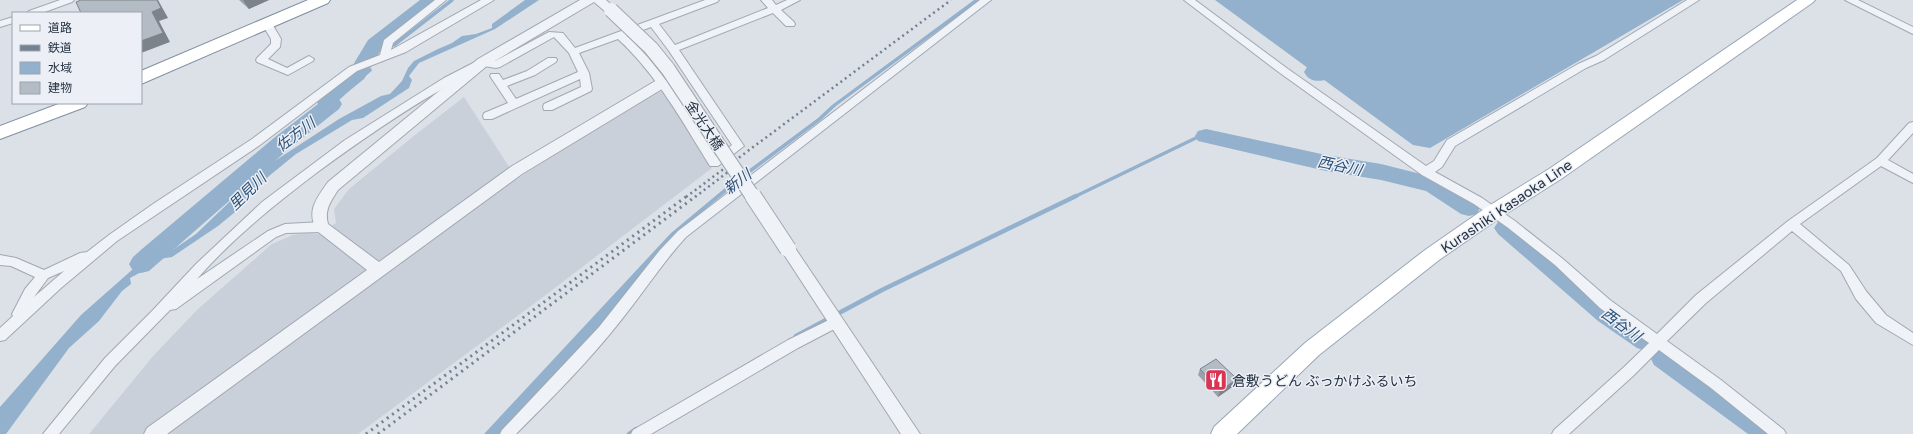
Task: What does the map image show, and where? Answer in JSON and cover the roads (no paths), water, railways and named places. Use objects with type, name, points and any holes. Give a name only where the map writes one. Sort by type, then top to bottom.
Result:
[{"type":"highway","points":[[142,78],[322,0]]},
{"type":"highway","points":[[0,133],[76,104]]},
{"type":"main road","name":"Kurashiki Kasaoka Line","points":[[1222,434],[1318,344],[1432,255],[1494,212],[1555,174],[1807,0]]},
{"type":"street","points":[[35,12],[69,0]]},
{"type":"street","points":[[385,57],[388,42],[441,0]]},
{"type":"street","points":[[0,336],[16,320],[103,246],[157,207],[256,142],[353,69],[402,50],[488,0]]},
{"type":"street","points":[[50,434],[110,362],[157,315],[200,267],[266,205],[348,142],[448,80],[483,62],[589,0]]},
{"type":"street","name":"金光大橋","points":[[599,0],[651,48],[668,69],[910,434]]},
{"type":"street","points":[[573,52],[714,0]]},
{"type":"street","points":[[766,0],[790,24]]},
{"type":"street","points":[[673,49],[795,0]]},
{"type":"street","points":[[508,434],[565,375],[617,316],[666,250],[682,234],[754,177],[986,0]]},
{"type":"street","points":[[1189,0],[1284,71],[1426,172],[1478,201],[1494,212],[1559,262],[1605,304],[1716,384],[1779,434]]},
{"type":"street","points":[[1426,172],[1438,164],[1451,143],[1582,66],[1600,58],[1694,0]]},
{"type":"street","points":[[1850,0],[1913,31]]},
{"type":"street","points":[[0,24],[12,20]]},
{"type":"street","points":[[620,35],[633,46],[651,66],[714,163],[738,146],[673,49],[653,23]]},
{"type":"street","points":[[267,24],[276,39],[276,45],[261,60],[288,72],[309,59]]},
{"type":"street","points":[[483,62],[496,65],[553,34],[559,35],[573,52],[584,73],[587,89],[548,107]]},
{"type":"street","points":[[501,85],[531,73],[552,60]]},
{"type":"street","points":[[378,270],[322,227],[318,215],[323,201],[333,186],[353,168],[483,62]]},
{"type":"street","points":[[153,434],[517,170],[686,68]]},
{"type":"street","points":[[488,116],[584,73]]},
{"type":"street","points":[[495,76],[514,104]]},
{"type":"street","points":[[1559,434],[1628,372],[1701,299],[1792,224],[1881,161],[1913,126]]},
{"type":"street","points":[[1881,161],[1913,179]]},
{"type":"street","points":[[1792,224],[1845,268],[1861,295],[1881,319],[1913,340]]},
{"type":"street","points":[[157,315],[254,245],[272,234],[285,229],[322,227]]},
{"type":"street","points":[[16,320],[30,293],[44,275],[103,246]]},
{"type":"street","points":[[0,260],[12,261],[44,275]]},
{"type":"street","points":[[638,434],[793,344],[833,318]]},
{"type":"water","name":"里見川","points":[[525,0],[539,0],[495,29],[419,63],[409,76],[412,80],[409,88],[363,118],[352,120],[296,154],[269,176],[246,199],[240,208],[218,226],[172,257],[159,259],[156,264],[130,278],[131,284],[122,291],[99,321],[69,348],[6,434],[0,434],[0,407],[81,315],[150,254],[152,255],[174,249],[196,234],[267,166],[339,119],[381,96],[390,94],[402,81],[408,68],[414,61],[452,43],[462,36],[476,34],[492,28],[492,24]]},
{"type":"water","name":"新川","points":[[974,0],[980,0],[836,106],[821,120],[744,178],[682,229],[658,252],[639,277],[631,291],[502,434],[484,434],[671,233],[731,183],[818,118],[832,105]]},
{"type":"water","points":[[1215,0],[1683,0],[1430,148],[1413,145]]},
{"type":"waterway","name":"佐方川","points":[[141,264],[283,142],[332,104],[327,102],[329,97],[357,74],[375,44],[431,0]]},
{"type":"waterway","points":[[394,45],[452,0]]},
{"type":"waterway","points":[[332,104],[370,70]]},
{"type":"waterway","points":[[1314,72],[1318,75]]},
{"type":"waterway","points":[[1074,197],[1200,136],[1206,136]]},
{"type":"waterway","name":"西谷川","points":[[1206,136],[1326,163],[1381,172],[1433,185],[1469,208]]},
{"type":"waterway","points":[[796,336],[882,290],[1076,196]]},
{"type":"waterway","name":"西谷川","points":[[1506,228],[1607,314],[1646,341]]},
{"type":"waterway","name":"西谷川","points":[[1663,357],[1769,434]]},
{"type":"waterway","points":[[629,434],[636,429]]},
{"type":"railway","points":[[686,197],[951,0]]},
{"type":"railway","points":[[695,197],[728,172]]},
{"type":"railway","points":[[366,434],[687,196]]},
{"type":"railway","points":[[378,434],[696,196]]},
{"type":"place","name":"倉敷うどん ぶっかけふるいち","points":[[1216,380]]}]
